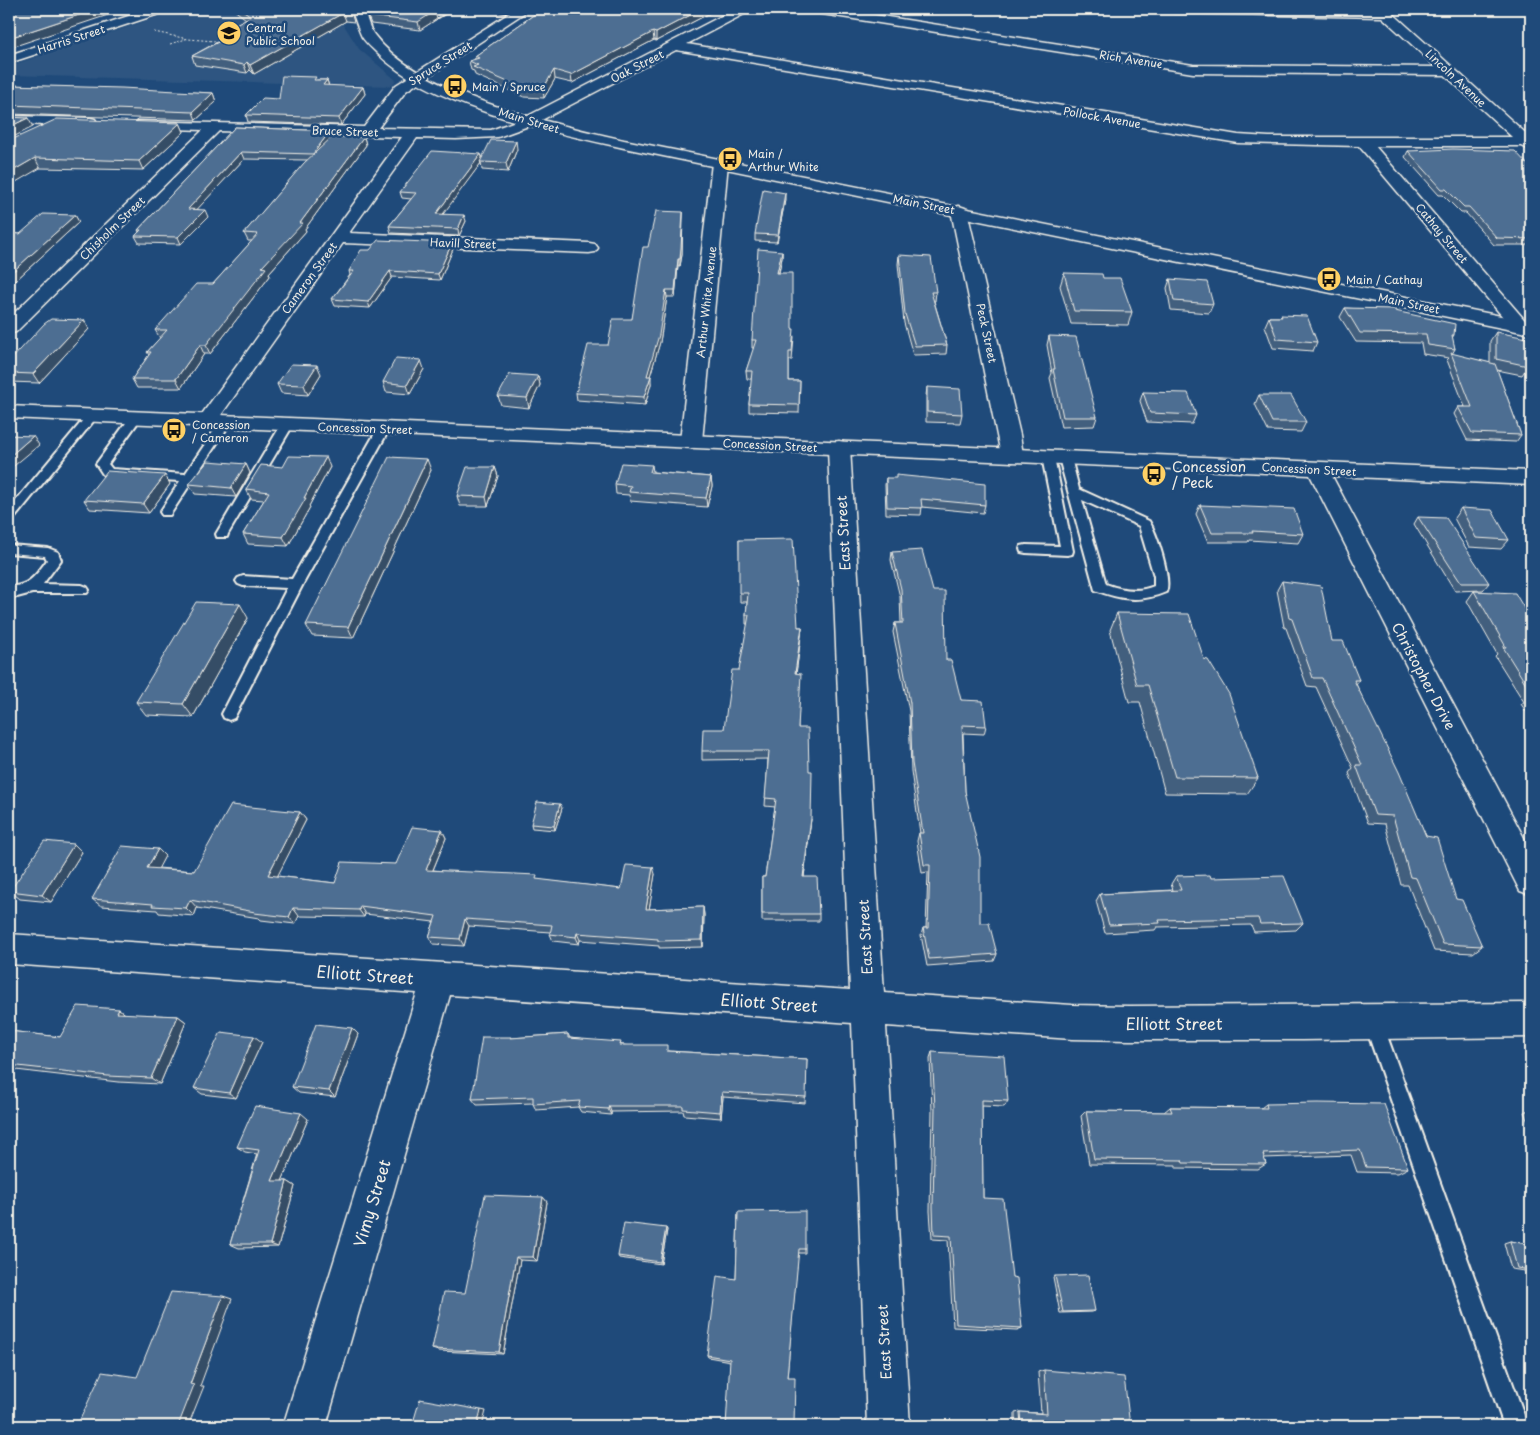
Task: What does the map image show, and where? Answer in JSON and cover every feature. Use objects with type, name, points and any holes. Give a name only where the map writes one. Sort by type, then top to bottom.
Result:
[{"type":"street","name":"Harris Street","points":[[9,59],[161,9]]},
{"type":"street","name":"Main Street","points":[[357,9],[361,26],[375,46],[400,68],[417,78],[463,98],[529,121],[612,142],[1525,327]]},
{"type":"street","name":"Oak Street","points":[[529,121],[677,46],[744,9]]},
{"type":"street","name":"Rich Avenue","points":[[816,9],[1193,68],[1449,70]]},
{"type":"street","points":[[1174,9],[1384,11]]},
{"type":"street","name":"Spruce Street","points":[[368,132],[401,88],[522,10]]},
{"type":"street","name":"Lincoln Avenue","points":[[1384,11],[1529,143]]},
{"type":"street","name":"Pollock Avenue","points":[[677,46],[1229,138],[1269,141],[1529,143]]},
{"type":"street","points":[[9,120],[108,123]]},
{"type":"street","points":[[31,136],[59,121]]},
{"type":"street","name":"Bruce Street","points":[[127,124],[482,135],[510,129],[529,121]]},
{"type":"street","name":"Chisholm Street","points":[[9,328],[215,127]]},
{"type":"street","name":"Cameron Street","points":[[216,422],[338,238],[412,134]]},
{"type":"street","name":"Cathay Street","points":[[1364,142],[1525,327]]},
{"type":"street","name":"Arthur White Avenue","points":[[691,441],[720,163]]},
{"type":"street","name":"Peck Street","points":[[959,211],[1012,455]]},
{"type":"street","name":"Havill Street","points":[[338,238],[589,248]]},
{"type":"street","name":"Concession Street","points":[[9,412],[1531,478]]},
{"type":"street","name":"East Street","points":[[839,448],[888,1426]]},
{"type":"street","name":"Christopher Drive","points":[[1318,470],[1531,881]]},
{"type":"street","name":"Elliott Street","points":[[9,949],[1072,1022],[1142,1024],[1531,1020]]},
{"type":"street","name":"Vimy Street","points":[[304,1426],[438,979]]},
{"type":"lane","points":[[436,16],[448,9]]},
{"type":"lane","points":[[488,9],[522,10]]},
{"type":"lane","points":[[9,517],[92,416]]},
{"type":"lane","points":[[135,418],[102,464],[108,473],[188,478]]},
{"type":"lane","points":[[166,512],[188,478],[216,422]]},
{"type":"lane","points":[[222,534],[287,424]]},
{"type":"lane","points":[[229,714],[296,584],[384,428]]},
{"type":"lane","points":[[1056,457],[1074,491],[1100,587],[1122,596],[1148,595],[1161,589],[1161,576],[1145,524],[1074,491]]},
{"type":"lane","points":[[1026,549],[1067,551],[1056,457]]},
{"type":"lane","points":[[9,549],[48,552],[53,555],[54,560],[32,588]]},
{"type":"lane","points":[[243,581],[296,584]]},
{"type":"lane","points":[[9,590],[22,591],[32,588],[82,590]]},
{"type":"lane","points":[[1373,1022],[1516,1426]]},
{"type":"path","points":[[149,31],[188,39],[215,41]]},
{"type":"path","points":[[170,44],[188,39]]},
{"type":"shaded area","name":"Central Public School","points":[[182,9],[216,9],[280,17],[306,9],[337,14],[359,49],[396,80],[391,86],[9,75],[9,66]]},
{"type":"building","points":[[9,9],[97,9],[9,38]]},
{"type":"building","points":[[241,9],[350,9],[352,14],[343,13],[250,65],[247,62],[244,65],[192,56],[237,32],[224,30],[251,16]]},
{"type":"building","points":[[366,9],[431,9],[435,11],[418,22],[369,16]]},
{"type":"building","points":[[542,9],[702,9],[656,33],[653,32],[571,75],[554,70],[543,89],[522,88],[473,67],[478,65],[469,61],[479,58],[475,56]]},
{"type":"building","points":[[282,76],[316,77],[314,80],[327,80],[323,85],[363,87],[339,118],[246,115],[263,98],[279,99]]},
{"type":"building","points":[[9,85],[213,93],[193,112],[9,105]]},
{"type":"building","points":[[9,117],[28,118],[9,127]]},
{"type":"building","points":[[57,119],[180,123],[139,161],[35,158],[9,173],[9,141]]},
{"type":"building","points":[[235,127],[330,131],[313,154],[241,152],[188,209],[205,210],[178,237],[135,236],[141,230],[138,230]]},
{"type":"building","points":[[332,137],[364,137],[300,223],[303,223],[262,267],[266,268],[206,345],[200,345],[176,379],[132,379],[151,352],[147,352],[167,330],[155,330],[196,284],[213,284],[258,234],[244,233],[304,163]]},
{"type":"building","points":[[491,140],[516,141],[506,163],[480,162]]},
{"type":"building","points":[[1453,149],[1515,151],[1531,168],[1531,239],[1497,238],[1469,207],[1464,207],[1446,189],[1442,189],[1408,151]]},
{"type":"building","points":[[432,151],[481,154],[436,214],[464,215],[458,229],[389,226],[416,193],[400,192]]},
{"type":"building","points":[[763,189],[785,193],[778,235],[755,234]]},
{"type":"building","points":[[656,211],[683,212],[681,248],[675,290],[666,290],[659,335],[647,376],[651,376],[644,397],[576,393],[588,345],[608,345],[613,319],[632,319],[643,247],[648,247]]},
{"type":"building","points":[[43,214],[75,215],[9,274],[9,236],[12,233],[20,234]]},
{"type":"building","points":[[378,240],[452,243],[438,274],[390,271],[368,302],[332,299],[354,271],[349,271],[361,250],[370,250]]},
{"type":"building","points":[[758,249],[782,251],[777,273],[792,273],[792,329],[794,329],[792,352],[789,352],[789,381],[800,381],[799,405],[749,404],[752,371],[746,371],[756,340],[752,340]]},
{"type":"building","points":[[899,255],[931,257],[936,292],[931,292],[947,345],[915,346],[905,314]]},
{"type":"building","points":[[1064,273],[1102,274],[1103,278],[1120,278],[1132,312],[1074,311]]},
{"type":"building","points":[[1170,279],[1207,282],[1213,304],[1174,301]]},
{"type":"building","points":[[1345,308],[1395,309],[1395,311],[1455,324],[1454,335],[1452,335],[1455,349],[1428,345],[1426,334],[1360,333]]},
{"type":"building","points":[[1281,315],[1307,316],[1317,342],[1277,339],[1269,317],[1282,317]]},
{"type":"building","points":[[51,319],[84,320],[33,374],[9,373],[9,362],[44,324]]},
{"type":"building","points":[[1496,332],[1527,338],[1528,366],[1496,359]]},
{"type":"building","points":[[1049,336],[1076,337],[1097,417],[1063,417],[1053,369],[1055,369]]},
{"type":"building","points":[[1451,353],[1495,364],[1521,435],[1472,433],[1458,407],[1472,407]]},
{"type":"building","points":[[396,358],[421,360],[407,385],[383,382]]},
{"type":"building","points":[[291,364],[317,365],[304,385],[277,384]]},
{"type":"building","points":[[510,374],[538,376],[527,398],[498,396]]},
{"type":"building","points":[[927,387],[960,389],[962,414],[927,412]]},
{"type":"building","points":[[1143,392],[1188,393],[1196,415],[1150,413]]},
{"type":"building","points":[[1259,395],[1291,395],[1306,422],[1272,422]]},
{"type":"building","points":[[9,435],[33,436],[9,457]]},
{"type":"building","points":[[289,456],[326,457],[304,498],[306,498],[283,537],[243,534],[269,492],[246,489],[261,465],[283,467]]},
{"type":"building","points":[[389,457],[427,459],[348,627],[306,625]]},
{"type":"building","points":[[208,461],[246,464],[231,488],[189,484]]},
{"type":"building","points":[[621,463],[652,465],[650,472],[711,477],[706,498],[629,492],[631,486],[615,484]]},
{"type":"building","points":[[467,467],[495,467],[486,497],[457,496]]},
{"type":"building","points":[[107,471],[165,475],[143,504],[84,500]]},
{"type":"building","points":[[896,475],[985,484],[985,505],[921,499],[922,508],[887,507],[886,478],[896,478]]},
{"type":"building","points":[[1200,505],[1294,509],[1303,534],[1252,531],[1253,533],[1212,533]]},
{"type":"building","points":[[1461,508],[1492,510],[1509,540],[1476,538]]},
{"type":"building","points":[[1418,517],[1446,518],[1489,583],[1461,583]]},
{"type":"building","points":[[793,539],[798,627],[802,627],[795,673],[801,674],[798,728],[808,728],[809,771],[812,771],[811,819],[803,877],[817,877],[819,914],[762,914],[762,877],[765,877],[776,799],[765,798],[769,751],[702,751],[703,729],[724,729],[732,670],[739,670],[749,615],[746,615],[748,593],[739,593],[739,540]]},
{"type":"building","points":[[922,550],[933,591],[945,591],[946,660],[951,660],[961,700],[983,701],[986,726],[962,725],[965,791],[980,857],[980,923],[989,923],[997,954],[929,959],[923,928],[928,928],[930,865],[924,865],[919,833],[923,833],[912,763],[910,703],[895,623],[903,623],[901,589],[892,552]]},
{"type":"building","points":[[1282,581],[1321,586],[1332,641],[1343,641],[1359,680],[1354,680],[1399,772],[1426,836],[1437,838],[1456,899],[1462,900],[1482,946],[1443,944],[1416,878],[1410,877],[1393,816],[1375,815],[1356,765],[1362,765],[1322,678],[1313,678],[1292,619],[1289,618]]},
{"type":"building","points":[[1474,591],[1515,593],[1531,620],[1531,692],[1503,647],[1506,647]]},
{"type":"building","points":[[196,602],[240,604],[183,704],[136,702]]},
{"type":"building","points":[[1117,613],[1189,614],[1204,659],[1208,660],[1229,694],[1258,778],[1175,777],[1148,685],[1137,685]]},
{"type":"building","points":[[537,802],[560,804],[554,826],[531,824]]},
{"type":"building","points":[[231,805],[300,812],[268,875],[335,883],[342,862],[396,864],[412,827],[442,830],[426,870],[537,875],[536,879],[621,889],[626,865],[653,867],[646,909],[703,907],[702,940],[658,941],[658,939],[577,933],[576,937],[550,934],[552,925],[465,919],[460,939],[429,937],[436,916],[360,906],[359,910],[293,908],[289,917],[254,913],[190,900],[186,908],[92,899],[122,846],[158,849],[147,868],[194,871]]},
{"type":"building","points":[[44,841],[74,844],[42,895],[10,891]]},
{"type":"building","points":[[1210,875],[1211,878],[1284,876],[1303,923],[1260,924],[1258,918],[1159,920],[1160,923],[1109,925],[1100,894],[1181,890],[1176,876]]},
{"type":"building","points":[[78,1006],[119,1009],[117,1013],[178,1016],[151,1078],[108,1076],[9,1065],[9,1031],[60,1037]]},
{"type":"building","points":[[316,1024],[352,1028],[329,1091],[292,1087]]},
{"type":"building","points":[[221,1032],[254,1036],[229,1093],[194,1088]]},
{"type":"building","points":[[568,1034],[568,1038],[621,1042],[620,1045],[667,1045],[667,1051],[807,1059],[806,1097],[722,1092],[720,1112],[683,1109],[683,1106],[609,1106],[608,1109],[578,1107],[580,1101],[533,1104],[533,1097],[472,1099],[482,1037],[510,1038]]},
{"type":"building","points":[[932,1052],[1004,1056],[1008,1101],[982,1100],[983,1198],[1003,1199],[1012,1277],[1017,1278],[1022,1328],[956,1324],[951,1236],[934,1235],[935,1107]]},
{"type":"building","points":[[1266,1104],[1384,1104],[1408,1168],[1366,1167],[1360,1150],[1263,1154],[1266,1164],[1183,1163],[1182,1160],[1094,1159],[1086,1111],[1172,1112],[1170,1107],[1267,1108]]},
{"type":"building","points":[[255,1106],[301,1113],[272,1181],[287,1181],[270,1244],[230,1244],[259,1150],[237,1147]]},
{"type":"building","points":[[485,1195],[543,1197],[533,1257],[516,1257],[499,1352],[432,1349],[444,1292],[465,1293]]},
{"type":"building","points":[[805,1211],[805,1249],[799,1249],[787,1377],[795,1377],[794,1426],[726,1426],[730,1359],[707,1355],[717,1276],[736,1279],[738,1212]]},
{"type":"building","points":[[624,1223],[666,1228],[660,1262],[618,1256]]},
{"type":"building","points":[[1510,1241],[1531,1245],[1531,1270],[1517,1268]]},
{"type":"building","points":[[1088,1275],[1095,1311],[1063,1312],[1055,1276]]},
{"type":"building","points":[[171,1292],[223,1296],[190,1384],[194,1385],[178,1426],[77,1426],[102,1372],[137,1377]]},
{"type":"building","points":[[1044,1370],[1124,1377],[1130,1426],[1081,1421],[1081,1426],[1021,1426],[1020,1412],[1047,1414]]},
{"type":"building","points":[[420,1399],[481,1410],[477,1426],[412,1426]]},
{"type":"place","name":"Central Public School","points":[[229,33]]},
{"type":"place","name":"Main / Spruce","points":[[455,86]]},
{"type":"place","name":"Main / Arthur White","points":[[730,159]]},
{"type":"place","name":"Main / Cathay","points":[[1329,279]]},
{"type":"place","name":"Concession / Cameron","points":[[174,430]]},
{"type":"place","name":"Concession / Peck","points":[[1154,474]]}]
